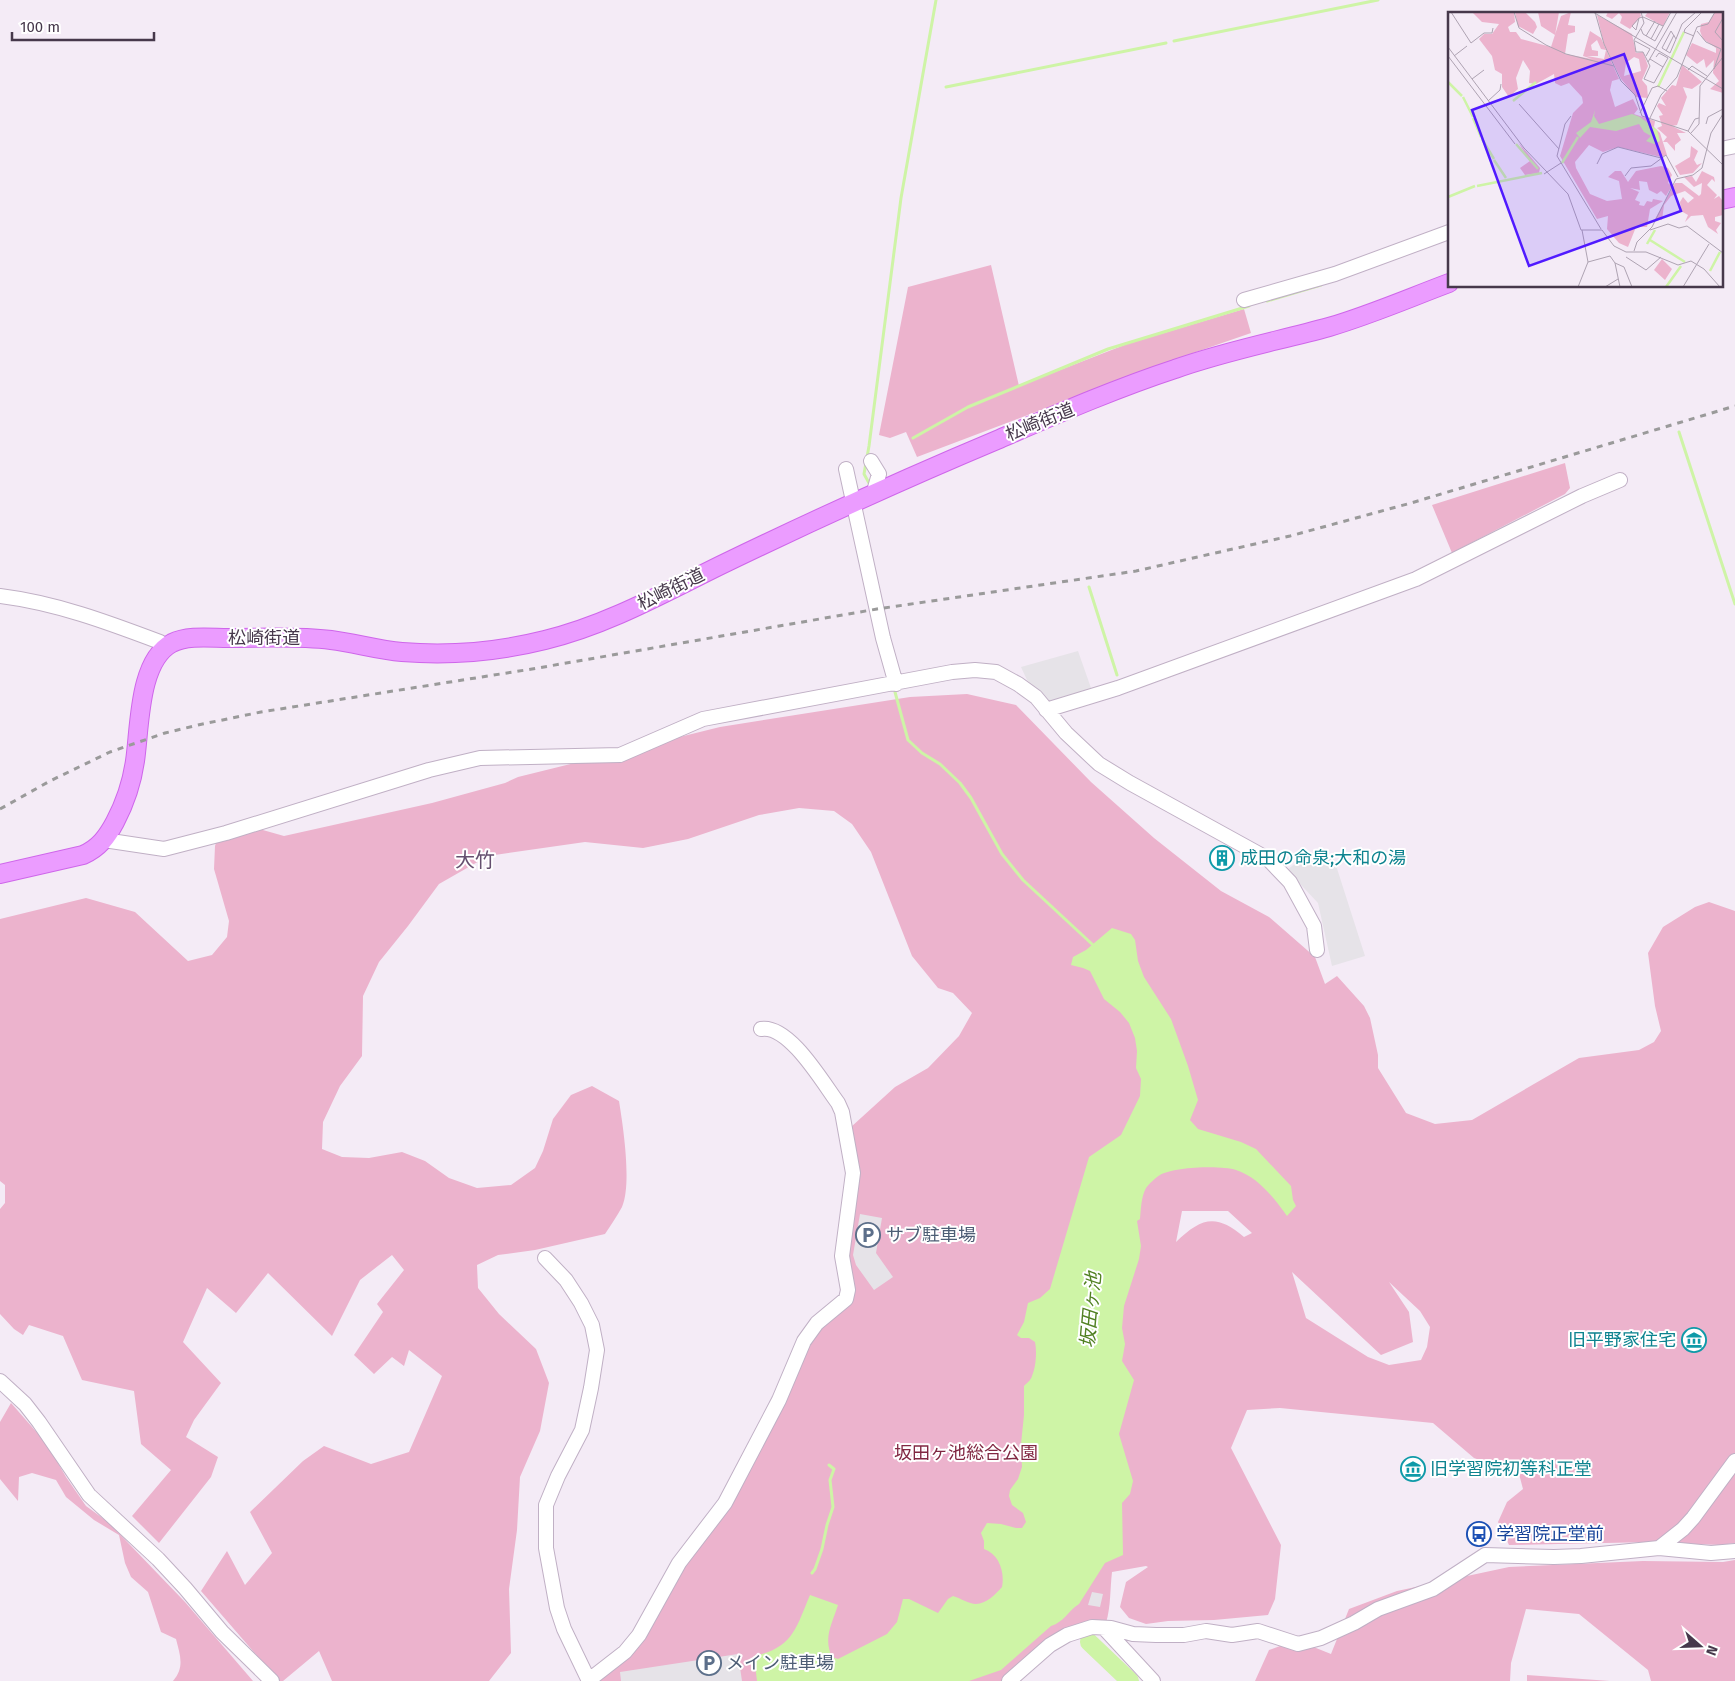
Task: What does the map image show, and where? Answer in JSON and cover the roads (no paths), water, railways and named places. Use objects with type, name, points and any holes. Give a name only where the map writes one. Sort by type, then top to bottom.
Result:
[{"type":"main road","points":[[1722,200],[1735,196]]},
{"type":"main road","name":"松崎街道","points":[[166,648],[181,640],[223,638],[326,640],[400,652],[454,654],[485,652],[520,646],[568,634],[651,600],[821,517],[1002,437],[1100,397],[1175,369],[1356,318],[1448,283]]},
{"type":"main road","points":[[0,874],[83,855],[104,840],[118,816],[128,789],[135,761],[147,681],[156,659],[166,648]]},
{"type":"street","points":[[1722,148],[1735,146]]},
{"type":"street","points":[[1244,300],[1335,274],[1448,232]]},
{"type":"street","points":[[871,461],[879,474],[873,495]]},
{"type":"street","points":[[846,470],[896,684]]},
{"type":"street","points":[[1046,710],[1118,688],[1416,579],[1582,496],[1620,480]]},
{"type":"street","points":[[0,596],[23,599],[70,610],[160,642],[166,648]]},
{"type":"street","points":[[104,840],[164,849],[226,833],[429,770],[480,758],[620,755],[703,719],[952,672],[976,670],[996,672],[1036,697],[1066,733],[1099,764],[1268,859],[1290,882],[1306,910],[1314,926],[1317,950]]},
{"type":"street","points":[[545,1258],[566,1280],[592,1324],[597,1350],[582,1430],[558,1476],[546,1505],[546,1548],[557,1608],[564,1629],[589,1680],[625,1652],[639,1635],[679,1563],[725,1503],[779,1400],[804,1341],[818,1323],[843,1302],[848,1293],[842,1256],[853,1173],[842,1112],[838,1103],[794,1044],[775,1030],[761,1029]]},
{"type":"street","points":[[0,1381],[25,1404],[89,1495],[158,1559],[186,1588],[222,1632],[272,1681]]},
{"type":"street","points":[[1659,1548],[1694,1518],[1735,1461]]},
{"type":"street","points":[[1009,1681],[1050,1645],[1067,1635],[1092,1627],[1111,1628],[1133,1634],[1184,1636],[1206,1631],[1232,1635],[1258,1631],[1298,1644],[1321,1638],[1354,1623],[1378,1609],[1434,1589],[1485,1555],[1581,1556],[1659,1548],[1711,1553],[1735,1551]]},
{"type":"street","points":[[1104,1628],[1153,1681]]},
{"type":"water","name":"坂田ヶ池","points":[[1112,928],[1131,934],[1135,940],[1138,961],[1144,977],[1171,1019],[1198,1100],[1190,1120],[1198,1129],[1241,1142],[1256,1149],[1291,1186],[1296,1206],[1287,1216],[1271,1195],[1258,1183],[1244,1173],[1229,1168],[1197,1168],[1166,1172],[1158,1176],[1146,1188],[1142,1199],[1140,1219],[1137,1221],[1141,1246],[1139,1259],[1124,1306],[1122,1328],[1125,1344],[1122,1361],[1134,1380],[1119,1434],[1133,1481],[1130,1494],[1122,1503],[1123,1555],[1105,1563],[1079,1604],[1063,1619],[1051,1626],[1001,1670],[969,1681],[757,1681],[754,1656],[777,1648],[785,1642],[796,1627],[810,1595],[838,1605],[829,1631],[828,1644],[832,1657],[838,1659],[887,1634],[897,1622],[903,1599],[909,1599],[938,1613],[948,1599],[953,1596],[970,1603],[980,1604],[997,1593],[1002,1587],[1003,1575],[1000,1564],[994,1555],[984,1549],[981,1533],[987,1523],[1022,1528],[1026,1522],[1023,1513],[1012,1505],[1009,1496],[1010,1490],[1018,1479],[1022,1467],[1021,1444],[1024,1386],[1031,1379],[1036,1350],[1035,1342],[1029,1338],[1021,1338],[1017,1335],[1024,1322],[1028,1303],[1040,1298],[1050,1289],[1089,1157],[1121,1135],[1140,1096],[1141,1079],[1136,1068],[1137,1051],[1135,1038],[1129,1023],[1120,1012],[1104,999],[1090,971],[1071,965],[1073,957],[1086,950]]},
{"type":"waterway","points":[[869,483],[864,474],[901,198],[936,0]]},
{"type":"waterway","points":[[1174,41],[1378,0]]},
{"type":"waterway","points":[[946,87],[1166,43]]},
{"type":"waterway","points":[[1267,301],[1321,285]]},
{"type":"waterway","points":[[913,438],[968,407],[1108,349],[1249,306]]},
{"type":"waterway","points":[[1679,432],[1735,604]]},
{"type":"waterway","points":[[1089,587],[1117,675]]},
{"type":"waterway","points":[[895,692],[908,740],[922,753],[940,764],[960,783],[971,798],[1002,854],[1023,880],[1093,945]]},
{"type":"waterway","points":[[812,1573],[822,1549],[833,1507],[830,1480],[834,1469],[829,1465]]},
{"type":"waterway","points":[[1089,1642],[1130,1681]]},
{"type":"railway","points":[[0,809],[50,781],[110,752],[165,733],[198,725],[261,712],[532,669],[877,609],[1136,571],[1290,536],[1411,503],[1735,406]]},
{"type":"place","name":"成田の命泉;大和の湯","points":[[1222,858]]},
{"type":"place","name":"サブ駐車場","points":[[868,1235]]},
{"type":"place","name":"旧平野家住宅","points":[[1694,1340]]},
{"type":"place","name":"旧学習院初等科正堂","points":[[1413,1469]]},
{"type":"place","name":"学習院正堂前","points":[[1479,1534]]},
{"type":"place","name":"メイン駐車場","points":[[709,1663]]},
{"type":"district","name":"大竹","points":[[475,860]]},
{"type":"park label","name":"坂田ヶ池総合公園","points":[[966,1453]]}]
